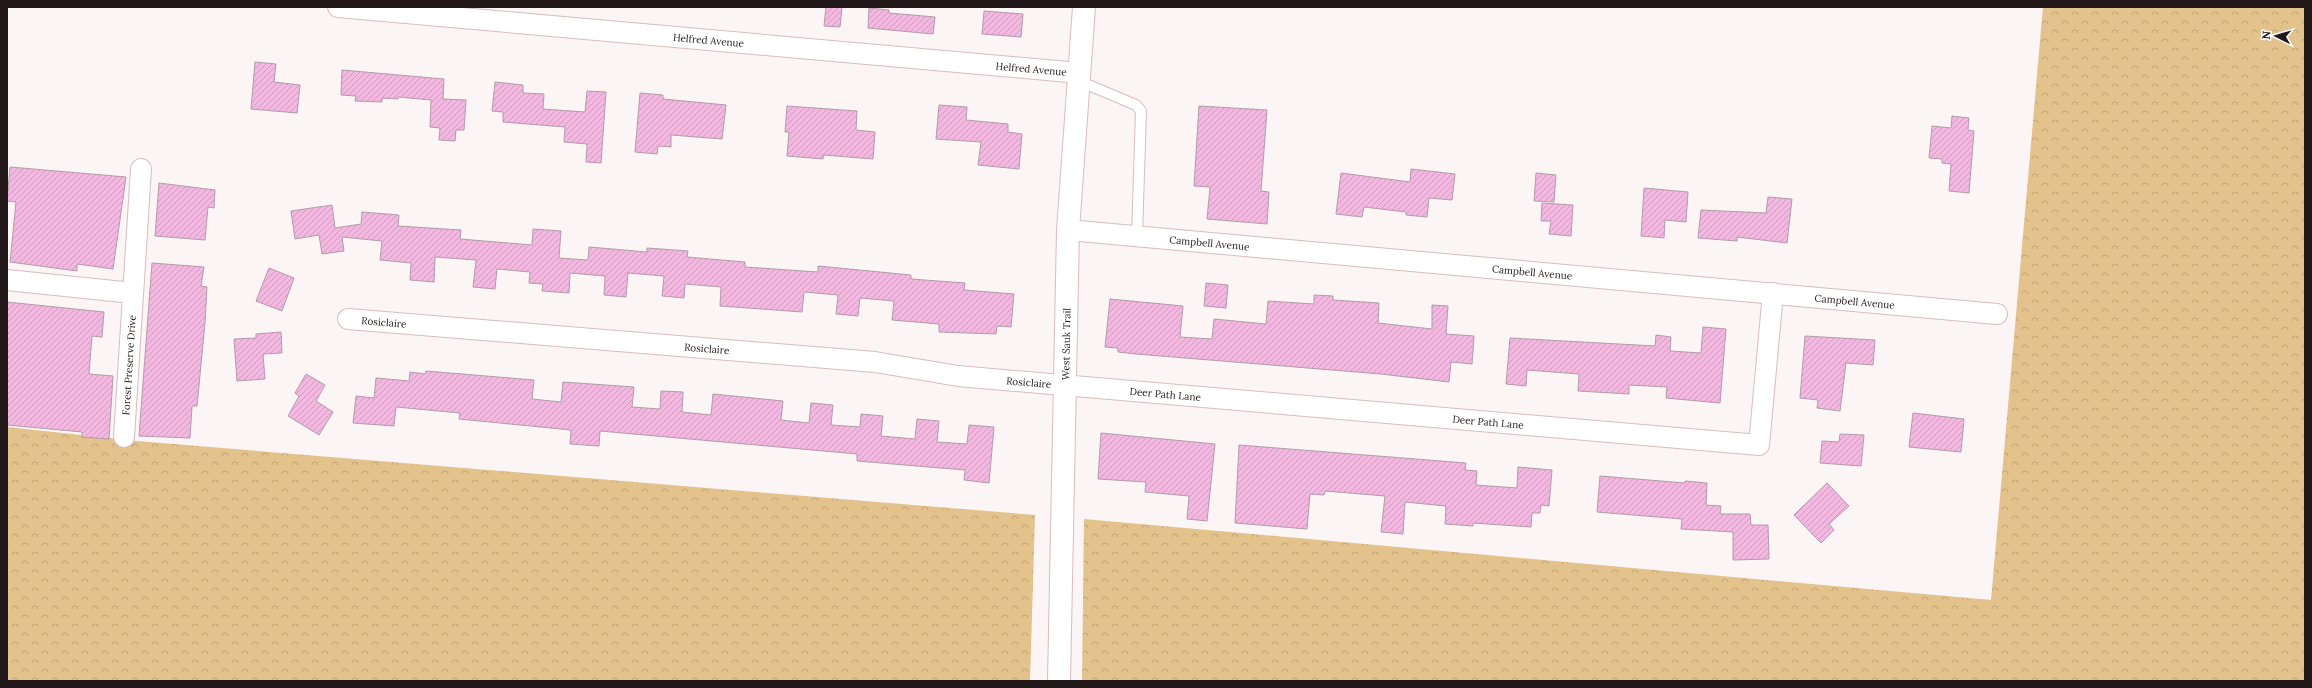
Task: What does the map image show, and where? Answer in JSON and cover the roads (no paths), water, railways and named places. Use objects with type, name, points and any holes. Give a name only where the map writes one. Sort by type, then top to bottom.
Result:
[{"type":"main road","name":"West Sauk Trail","points":[[1058,681],[1068,230],[1084,7]]},
{"type":"street","name":"Helfred Avenue","points":[[338,7],[1079,77]]},
{"type":"street","name":"Forest Preserve Drive","points":[[124,437],[141,169]]},
{"type":"street","name":"Campbell Avenue","points":[[1068,230],[1997,314]]},
{"type":"street","points":[[7,280],[133,293]]},
{"type":"street","name":"Deer Path Lane","points":[[1065,386],[1759,445],[1773,293]]},
{"type":"street","name":"Rosiclaire","points":[[348,319],[875,362],[958,376],[1065,386]]},
{"type":"lane","points":[[1079,77],[1136,106],[1141,111],[1137,236]]}]
